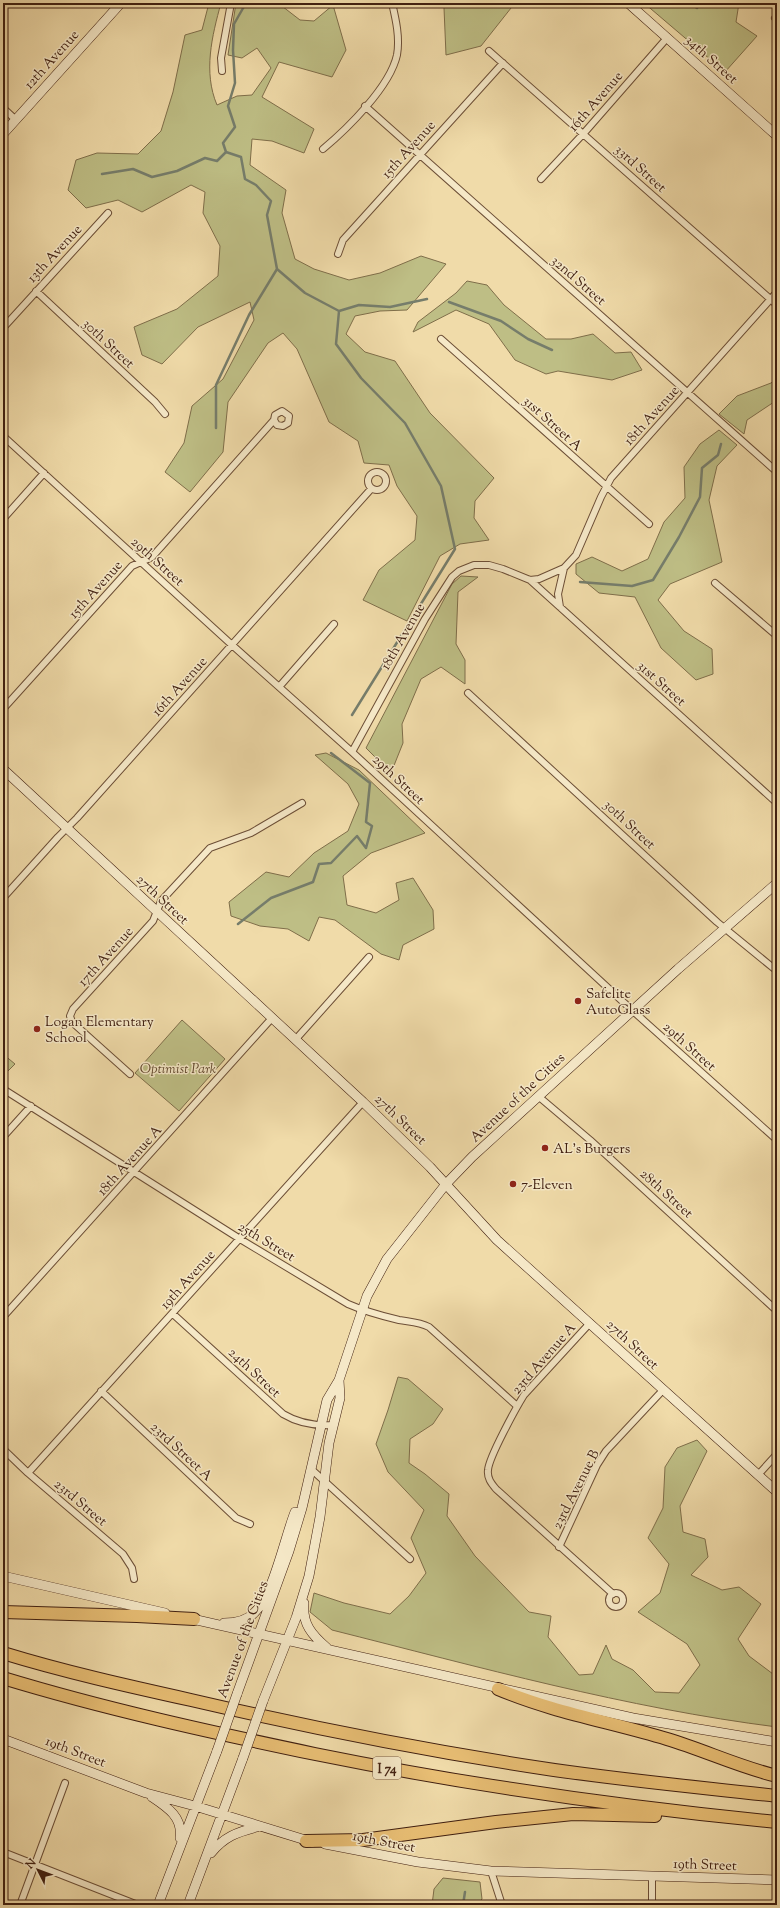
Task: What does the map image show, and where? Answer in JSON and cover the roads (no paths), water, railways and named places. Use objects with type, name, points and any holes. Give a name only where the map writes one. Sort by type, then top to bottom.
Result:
[{"type":"highway","points":[[3,1612],[194,1619]]},
{"type":"highway","name":"I 74","points":[[3,1653],[55,1669],[276,1720],[379,1740],[550,1769],[777,1796]]},
{"type":"highway","name":"I 74","points":[[3,1678],[141,1715],[343,1760],[522,1792],[777,1822]]},
{"type":"highway","points":[[498,1689],[538,1704],[668,1739],[755,1771],[777,1776]]},
{"type":"highway","points":[[306,1841],[363,1840],[496,1822],[573,1814],[716,1816]]},
{"type":"main road","name":"12th Avenue","points":[[3,134],[121,3]]},
{"type":"main road","name":"34th Street","points":[[628,3],[777,136]]},
{"type":"main road","name":"27th Street","points":[[3,769],[272,1018],[296,1038],[430,1167],[497,1240],[777,1492]]},
{"type":"main road","name":"Avenue of the Cities","points":[[158,1905],[217,1751],[289,1551],[322,1426],[327,1400],[339,1380],[362,1310],[377,1276],[387,1259],[446,1184],[472,1157],[725,928],[777,883]]},
{"type":"main road","name":"Avenue of the Cities","points":[[188,1905],[263,1701],[296,1618],[305,1588],[317,1541],[323,1480],[340,1398],[339,1380]]},
{"type":"main road","points":[[208,1623],[236,1623],[254,1614],[262,1605],[311,1469]]},
{"type":"main road","points":[[3,1576],[498,1689],[531,1694],[678,1727],[777,1742]]},
{"type":"main road","points":[[305,1588],[303,1610],[308,1630],[328,1649]]},
{"type":"main road","name":"19th Street","points":[[3,1739],[146,1793],[222,1814],[306,1841],[418,1862],[491,1871],[777,1880]]},
{"type":"main road","points":[[146,1793],[175,1815],[181,1832],[178,1851]]},
{"type":"main road","points":[[206,1859],[227,1837],[237,1832],[259,1826]]},
{"type":"street","points":[[222,71],[221,58],[231,3]]},
{"type":"street","points":[[323,149],[335,139],[385,82],[396,55],[398,33],[392,3]]},
{"type":"street","name":"16th Avenue","points":[[541,179],[584,133],[667,38]]},
{"type":"street","name":"33rd Street","points":[[489,50],[777,305]]},
{"type":"street","name":"15th Avenue","points":[[338,254],[343,240],[419,154],[503,63]]},
{"type":"street","name":"32nd Street","points":[[365,106],[777,472]]},
{"type":"street","points":[[3,108],[16,120]]},
{"type":"street","name":"13th Avenue","points":[[3,328],[108,213]]},
{"type":"street","name":"30th Street","points":[[36,291],[155,402],[165,414]]},
{"type":"street","name":"18th Avenue","points":[[352,752],[425,619],[452,577],[459,571],[474,565],[503,568],[530,580],[539,579],[564,568],[576,555],[606,486],[611,478],[777,292]]},
{"type":"street","name":"31st Street A","points":[[441,339],[649,524]]},
{"type":"street","name":"15th Avenue","points":[[3,710],[132,566],[152,557],[274,420]]},
{"type":"street","name":"29th Street","points":[[3,436],[278,687],[352,752],[633,1011],[777,1140]]},
{"type":"street","points":[[3,519],[44,473]]},
{"type":"street","name":"16th Avenue","points":[[3,898],[371,489]]},
{"type":"street","name":"18th Avenue","points":[[560,607],[558,594],[564,568]]},
{"type":"street","name":"31st Street","points":[[530,580],[777,803]]},
{"type":"street","points":[[715,583],[777,636]]},
{"type":"street","points":[[278,687],[334,624]]},
{"type":"street","name":"30th Street","points":[[468,693],[725,928],[777,971]]},
{"type":"street","name":"17th Avenue","points":[[130,1074],[72,1022],[70,1016],[73,1009],[153,921],[161,901],[210,848],[251,833],[302,803]]},
{"type":"street","points":[[296,1038],[369,957]]},
{"type":"street","name":"18th Avenue A","points":[[3,1317],[136,1172],[272,1018]]},
{"type":"street","name":"25th Street","points":[[3,1089],[240,1239],[348,1304],[362,1310],[400,1320],[415,1322],[429,1327],[517,1406]]},
{"type":"street","name":"28th Street","points":[[538,1096],[590,1140],[777,1311]]},
{"type":"street","name":"19th Avenue","points":[[28,1473],[363,1102]]},
{"type":"street","points":[[3,1137],[31,1106]]},
{"type":"street","name":"24th Street","points":[[173,1314],[283,1414],[295,1420],[322,1426],[333,1426]]},
{"type":"street","name":"23rd Avenue A","points":[[559,1547],[496,1490],[488,1476],[489,1463],[524,1395],[590,1324]]},
{"type":"street","name":"23rd Avenue B","points":[[559,1547],[597,1465],[606,1452],[663,1390]]},
{"type":"street","name":"23rd Street A","points":[[101,1391],[236,1518],[250,1524]]},
{"type":"street","name":"23rd Street","points":[[3,1449],[28,1473],[123,1554],[132,1568],[134,1579]]},
{"type":"street","points":[[758,1475],[777,1454]]},
{"type":"street","points":[[311,1469],[410,1559]]},
{"type":"street","points":[[559,1547],[613,1594]]},
{"type":"street","points":[[20,1905],[65,1783]]},
{"type":"street","points":[[3,1852],[138,1905]]},
{"type":"street","points":[[491,1871],[502,1905]]},
{"type":"street","points":[[652,1877],[652,1905]]},
{"type":"waterway","points":[[246,3],[234,24],[233,50],[235,83],[228,106],[235,127],[223,143],[226,152],[241,157],[245,179],[256,185],[271,201],[267,215],[277,269],[305,293],[339,311],[336,344],[361,378],[405,423],[441,486],[455,549],[352,715]]},
{"type":"waterway","points":[[690,3],[697,8]]},
{"type":"waterway","points":[[102,174],[133,169],[152,177],[177,171],[205,158],[217,161],[226,152]]},
{"type":"waterway","points":[[216,428],[216,385],[249,315],[277,269]]},
{"type":"waterway","points":[[339,311],[359,305],[390,307],[427,299]]},
{"type":"waterway","points":[[449,302],[501,321],[528,339],[552,350]]},
{"type":"waterway","points":[[580,582],[632,586],[653,580],[679,537],[700,497],[702,468],[718,455],[721,444]]},
{"type":"waterway","points":[[238,924],[271,898],[313,882],[319,864],[331,863],[357,836],[366,848],[372,826],[366,822],[370,783],[331,753]]},
{"type":"waterway","points":[[463,1905],[465,1892]]},
{"type":"place","name":"Safelite AutoGlass","points":[[578,1001]]},
{"type":"place","name":"Logan Elementary School","points":[[37,1029]]},
{"type":"place","name":"AL's Burgers","points":[[545,1148]]},
{"type":"place","name":"7-Eleven","points":[[513,1184]]},
{"type":"park label","name":"Optimist Park","points":[[178,1068]]}]
